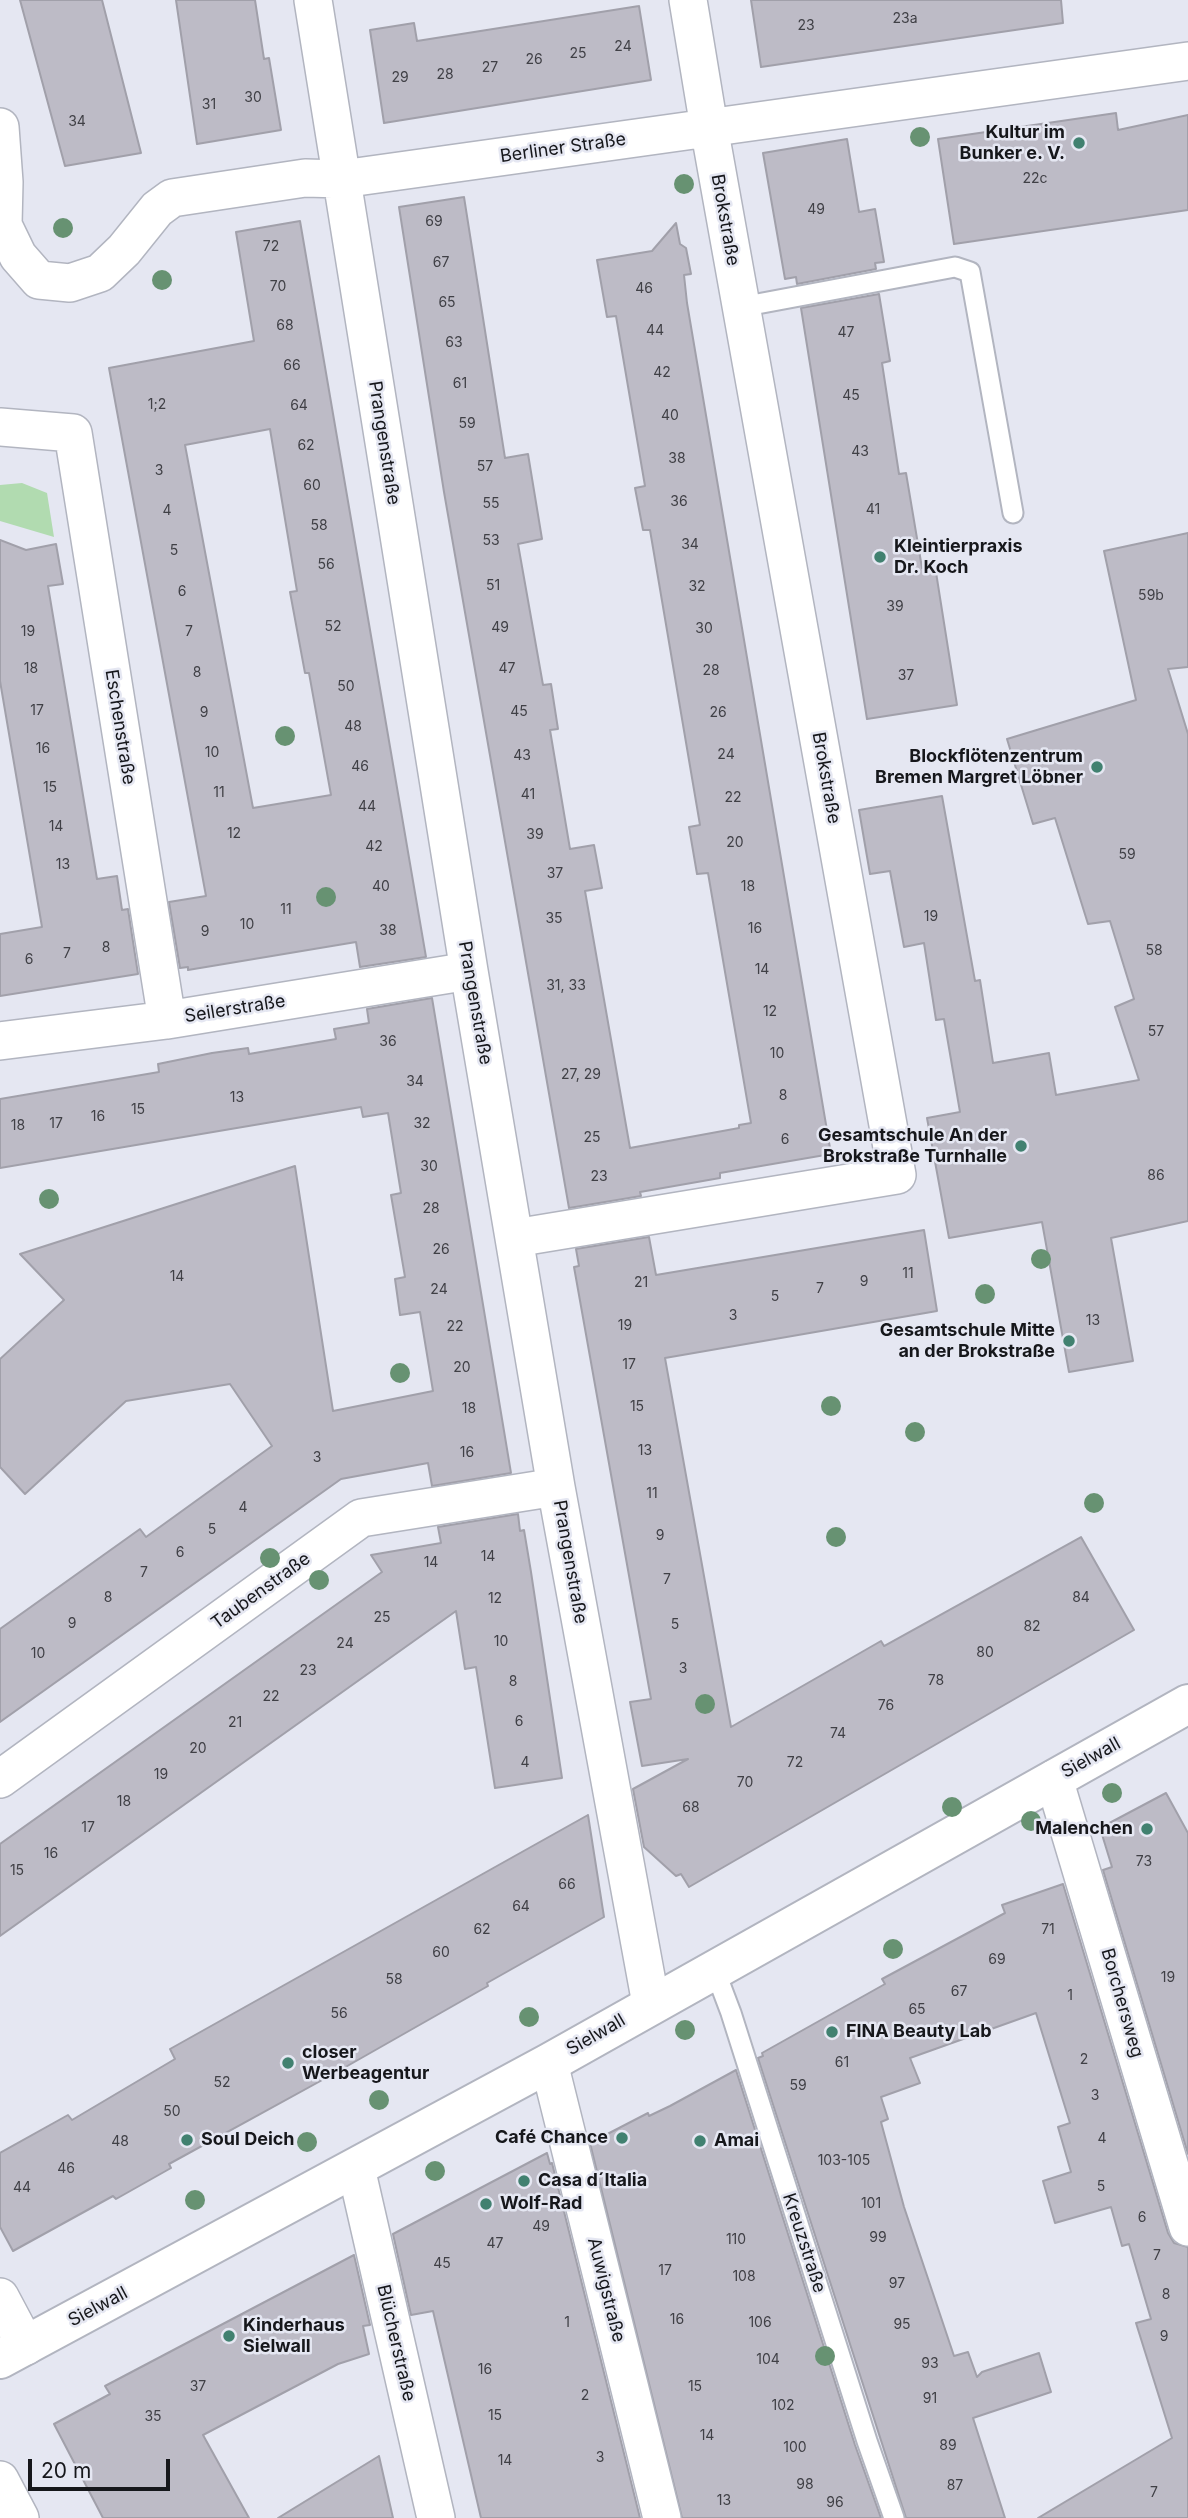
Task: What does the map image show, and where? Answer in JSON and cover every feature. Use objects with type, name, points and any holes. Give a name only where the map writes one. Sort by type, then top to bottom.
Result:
[{"type":"street","name":"Prangenstraße","points":[[313,0],[469,971],[556,1487],[651,2004]]},
{"type":"street","name":"Brokstraße","points":[[515,1238],[897,1175],[688,0]]},
{"type":"street","name":"Berliner Straße","points":[[2,225],[18,256],[39,280],[70,284],[100,273],[124,250],[157,209],[172,198],[305,178],[342,179],[1188,61]]},
{"type":"street","points":[[0,127],[4,182],[2,225]]},
{"type":"street","name":"Eschenstraße","points":[[0,427],[73,433],[167,1020]]},
{"type":"street","name":"Seilerstraße","points":[[0,1041],[167,1020],[469,971]]},
{"type":"street","name":"Taubenstraße","points":[[0,1779],[361,1518],[556,1487]]},
{"type":"street","name":"Sielwall","points":[[13,2352],[549,2063],[1188,1704]]},
{"type":"street","name":"Borchersweg","points":[[1054,1779],[1188,2227]]},
{"type":"street","name":"Auwigstraße","points":[[549,2063],[662,2518]]},
{"type":"street","name":"Blücherstraße","points":[[356,2168],[436,2518]]},
{"type":"street","points":[[0,2297],[13,2352]]},
{"type":"street","points":[[0,2480],[20,2518]]},
{"type":"lane","points":[[741,307],[955,267],[970,272],[1013,513]]},
{"type":"lane","name":"Kreuzstraße","points":[[714,1968],[731,2013],[894,2518]]},
{"type":"green space","points":[[22,483],[47,493],[54,537],[0,521],[0,485]]},
{"type":"building","points":[[20,0],[102,0],[141,153],[65,166]]},
{"type":"building","points":[[176,0],[255,0],[264,59],[269,58],[281,130],[197,144]]},
{"type":"building","points":[[751,0],[1061,0],[1063,23],[761,67]]},
{"type":"building","points":[[639,6],[651,80],[384,123],[370,30],[414,23],[417,41]]},
{"type":"building","points":[[1116,113],[1118,130],[1188,115],[1188,210],[954,244],[938,139]]},
{"type":"building","points":[[847,139],[859,212],[875,209],[884,262],[875,263],[876,269],[797,284],[796,277],[785,279],[763,153]]},
{"type":"building","points":[[464,197],[505,458],[528,454],[542,539],[518,544],[543,685],[551,684],[558,729],[550,730],[570,849],[594,845],[602,888],[585,891],[630,1148],[739,1128],[739,1125],[751,1123],[708,873],[697,874],[689,827],[700,825],[650,530],[643,530],[635,488],[645,486],[616,316],[607,317],[597,260],[652,251],[676,223],[680,244],[686,248],[691,274],[684,275],[687,303],[831,1154],[720,1173],[720,1178],[640,1192],[641,1196],[569,1208],[444,492],[399,207]]},
{"type":"building","points":[[300,221],[426,957],[360,967],[356,942],[188,970],[188,967],[180,968],[169,902],[206,896],[109,368],[254,341],[236,232]],"holes":[[[270,429],[297,591],[290,592],[305,673],[309,673],[331,795],[253,808],[185,445]]]},
{"type":"building","points":[[879,294],[890,361],[882,363],[899,474],[906,473],[922,568],[935,566],[957,705],[867,719],[801,308]]},
{"type":"building","points":[[1188,533],[1188,667],[1168,669],[1188,734],[1188,1221],[1111,1238],[1133,1361],[1069,1372],[1042,1222],[949,1238],[927,1118],[960,1112],[944,1019],[936,1020],[924,943],[904,947],[890,871],[870,874],[859,810],[942,796],[975,981],[980,980],[993,1063],[1049,1053],[1056,1095],[1139,1080],[1115,1007],[1134,999],[1110,921],[1088,924],[1055,818],[1033,824],[1007,739],[1136,700],[1104,551]]},
{"type":"building","points":[[0,540],[26,550],[56,544],[63,584],[48,586],[97,879],[117,876],[122,910],[128,909],[138,974],[0,996],[0,934],[42,927],[0,681]]},
{"type":"building","points":[[432,998],[511,1473],[432,1486],[428,1463],[341,1479],[0,1722],[0,1629],[140,1529],[146,1537],[272,1446],[230,1384],[126,1401],[25,1494],[0,1467],[0,1359],[64,1300],[20,1254],[295,1166],[333,1411],[433,1391],[420,1312],[400,1315],[395,1279],[405,1277],[391,1195],[401,1193],[388,1113],[363,1117],[361,1107],[0,1168],[0,1099],[159,1072],[158,1064],[212,1053],[248,1048],[249,1054],[336,1039],[334,1029],[369,1023],[367,1009]]},
{"type":"building","points":[[924,1230],[937,1311],[665,1358],[731,1727],[881,1641],[884,1646],[1081,1537],[1134,1630],[689,1887],[681,1874],[676,1876],[644,1847],[633,1789],[688,1759],[642,1766],[630,1702],[651,1699],[574,1267],[579,1266],[576,1249],[649,1237],[656,1275]]},
{"type":"building","points":[[518,1514],[520,1531],[524,1530],[531,1572],[562,1778],[495,1788],[476,1667],[465,1669],[456,1611],[0,1936],[0,1844],[382,1572],[371,1555],[441,1543],[438,1527]]},
{"type":"building","points":[[1166,1793],[1188,1833],[1188,2154],[1103,1870],[1112,1867],[1100,1828]]},
{"type":"building","points":[[588,1815],[604,1917],[335,2073],[169,2164],[171,2168],[116,2199],[113,2196],[13,2251],[0,2227],[0,2153],[68,2115],[72,2120],[175,2059],[170,2049]]},
{"type":"building","points":[[1063,1884],[1168,2233],[1174,2243],[1188,2247],[1188,2518],[1038,2518],[1172,2438],[1136,2323],[1151,2319],[1129,2244],[1122,2246],[1111,2207],[1055,2223],[1043,2181],[1071,2172],[1058,2127],[1070,2123],[1036,2013],[910,2058],[920,2083],[881,2097],[888,2119],[881,2122],[904,2207],[954,2356],[968,2352],[977,2377],[982,2372],[1039,2353],[1051,2392],[973,2418],[1005,2518],[906,2518],[758,2058],[763,2056],[762,2053],[885,1984],[882,1979],[1005,1913],[1002,1905]]},
{"type":"building","points":[[736,2070],[855,2445],[881,2518],[682,2518],[590,2143],[648,2113],[649,2116],[670,2106]]},
{"type":"building","points":[[547,2153],[550,2164],[552,2163],[640,2518],[481,2518],[433,2311],[411,2315],[393,2234]]},
{"type":"building","points":[[354,2255],[370,2325],[363,2326],[369,2354],[338,2364],[203,2435],[249,2518],[103,2518],[54,2424],[110,2394],[105,2386]]},
{"type":"building","points":[[379,2456],[393,2518],[278,2518]]},
{"type":"place","name":"Kultur im Bunker e. V.","points":[[1079,143]]},
{"type":"place","name":"Kleintierpraxis Dr. Koch","points":[[880,557]]},
{"type":"place","name":"Blockflötenzentrum Bremen Margret Löbner","points":[[1097,767]]},
{"type":"place","name":"Gesamtschule An der Brokstraße Turnhalle","points":[[1021,1146]]},
{"type":"place","name":"Gesamtschule Mitte an der Brokstraße","points":[[1069,1341]]},
{"type":"place","name":"Malenchen","points":[[1147,1829]]},
{"type":"place","name":"FINA Beauty Lab","points":[[832,2032]]},
{"type":"place","name":"closer Werbeagentur","points":[[288,2063]]},
{"type":"place","name":"Café Chance","points":[[622,2138]]},
{"type":"place","name":"Soul Deich","points":[[187,2140]]},
{"type":"place","name":"Amai","points":[[700,2141]]},
{"type":"place","name":"Casa d´Italia","points":[[524,2181]]},
{"type":"place","name":"Wolf-Rad","points":[[486,2204]]},
{"type":"place","name":"Kinderhaus Sielwall","points":[[229,2336]]}]
